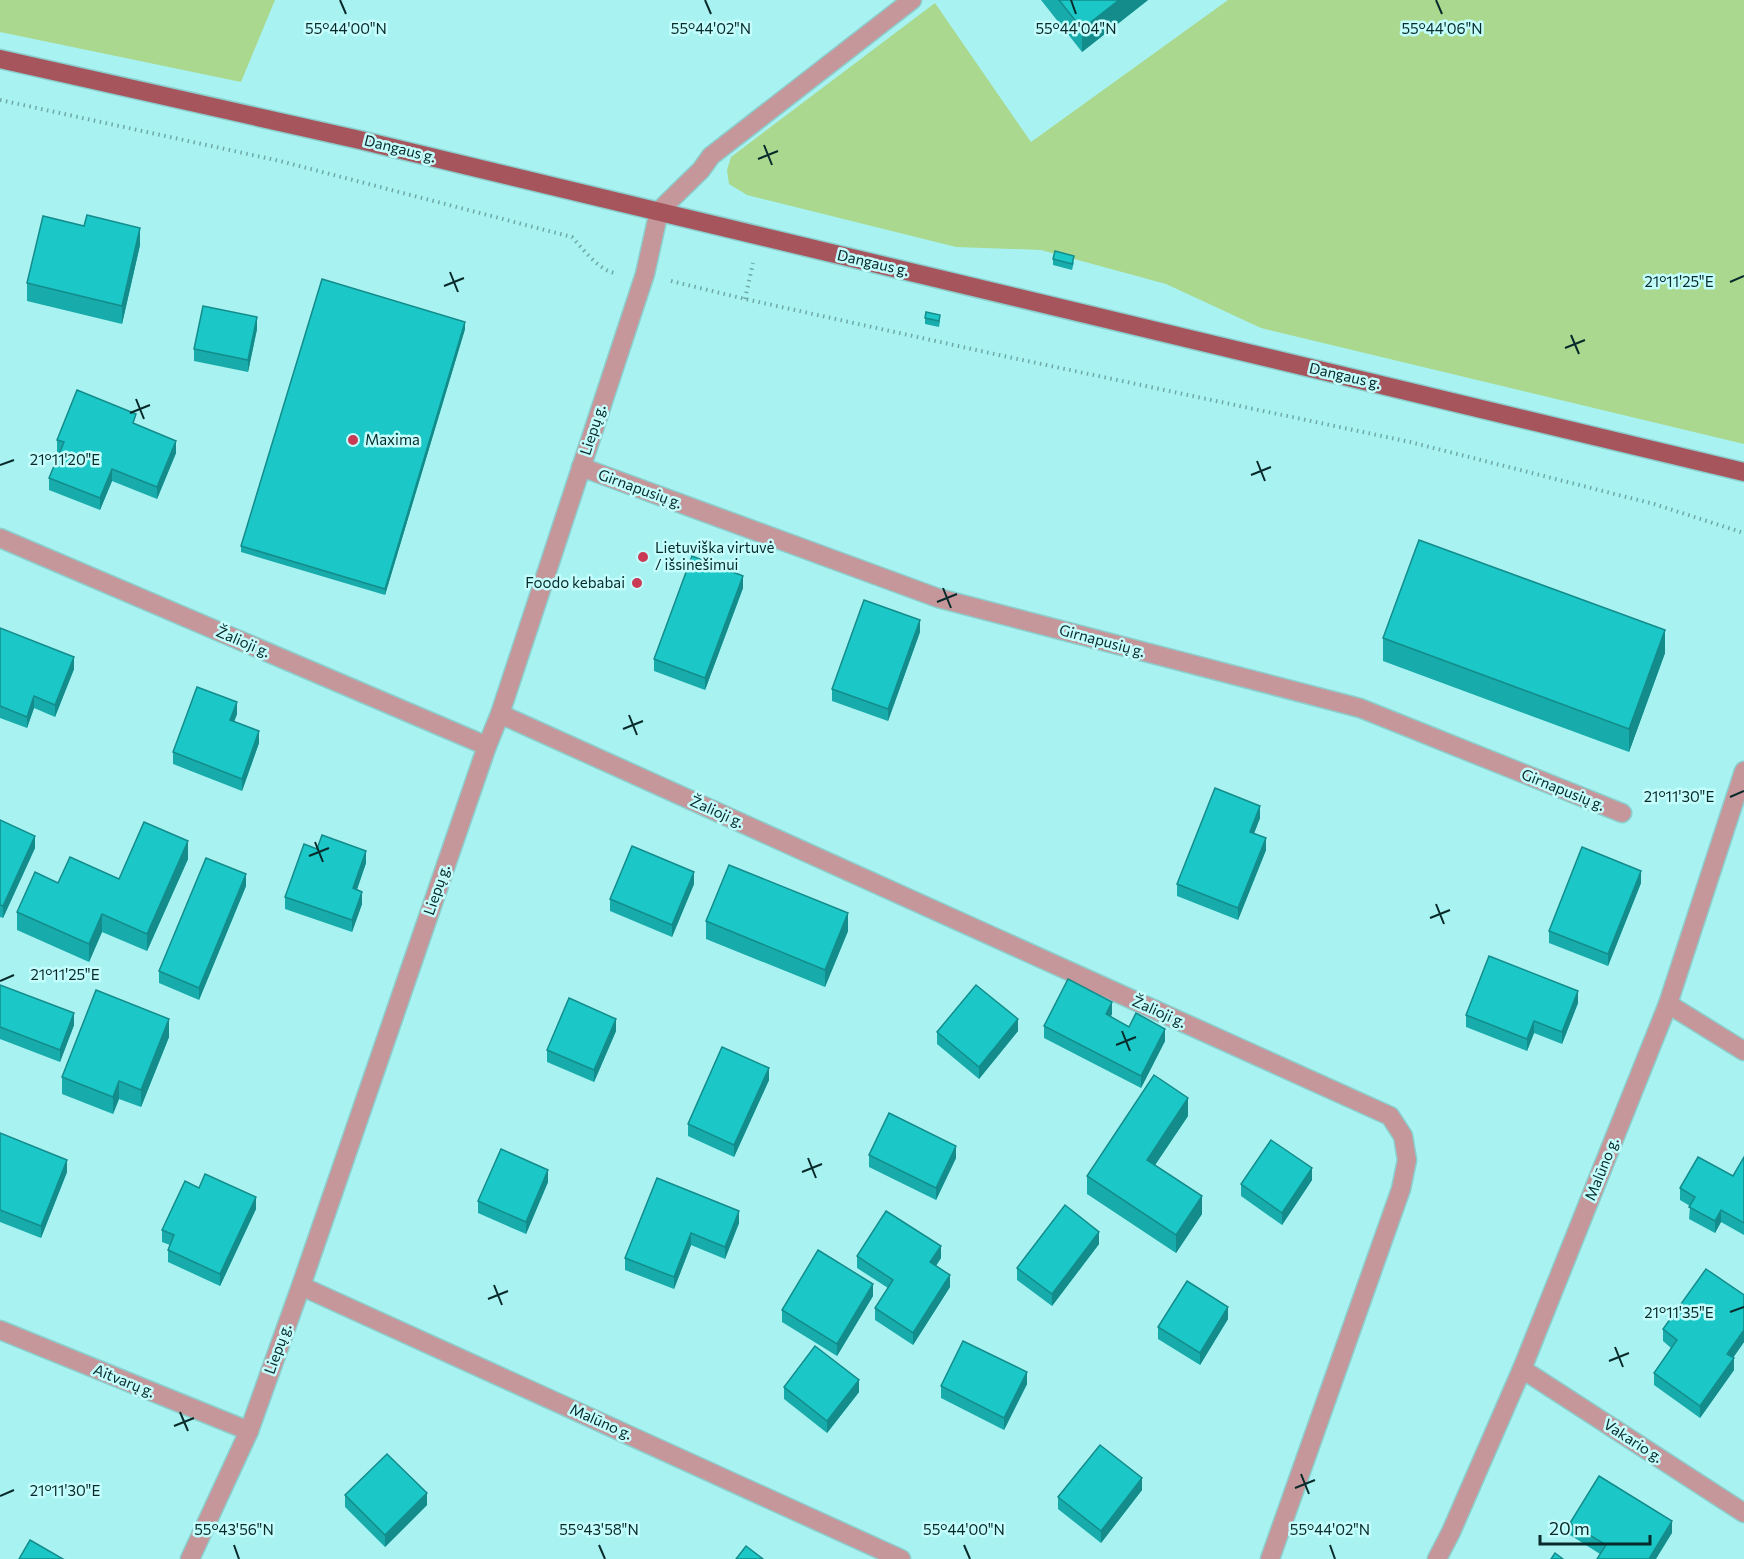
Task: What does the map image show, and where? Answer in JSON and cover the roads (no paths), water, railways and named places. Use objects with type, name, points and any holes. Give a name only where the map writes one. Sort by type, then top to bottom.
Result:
[{"type":"main road","name":"Dangaus g.","points":[[0,59],[360,140],[1744,472]]},
{"type":"street","points":[[659,212],[701,171],[711,156],[912,0]]},
{"type":"street","name":"Liepų g.","points":[[190,1559],[249,1431],[301,1286],[500,714],[645,274],[659,212]]},
{"type":"street","name":"Girnapusių g.","points":[[581,467],[938,598],[1360,708],[1622,813]]},
{"type":"street","name":"Žalioji g.","points":[[0,538],[487,746]]},
{"type":"street","name":"Žalioji g.","points":[[500,714],[1390,1116],[1403,1136],[1407,1160],[1401,1190],[1269,1559]]},
{"type":"street","name":"Malūno g.","points":[[1437,1559],[1522,1369],[1668,1004],[1744,771]]},
{"type":"street","points":[[1668,1004],[1744,1051]]},
{"type":"street","name":"Malūno g.","points":[[301,1286],[901,1559]]},
{"type":"street","name":"Aitvarų g.","points":[[0,1330],[249,1431]]},
{"type":"street","name":"Vakario g.","points":[[1522,1369],[1744,1513]]},
{"type":"place","name":"Maxima","points":[[353,440]]},
{"type":"place","name":"Lietuviška virtuvė / išsinešimui","points":[[643,557]]},
{"type":"place","name":"Foodo kebabai","points":[[637,583]]}]
